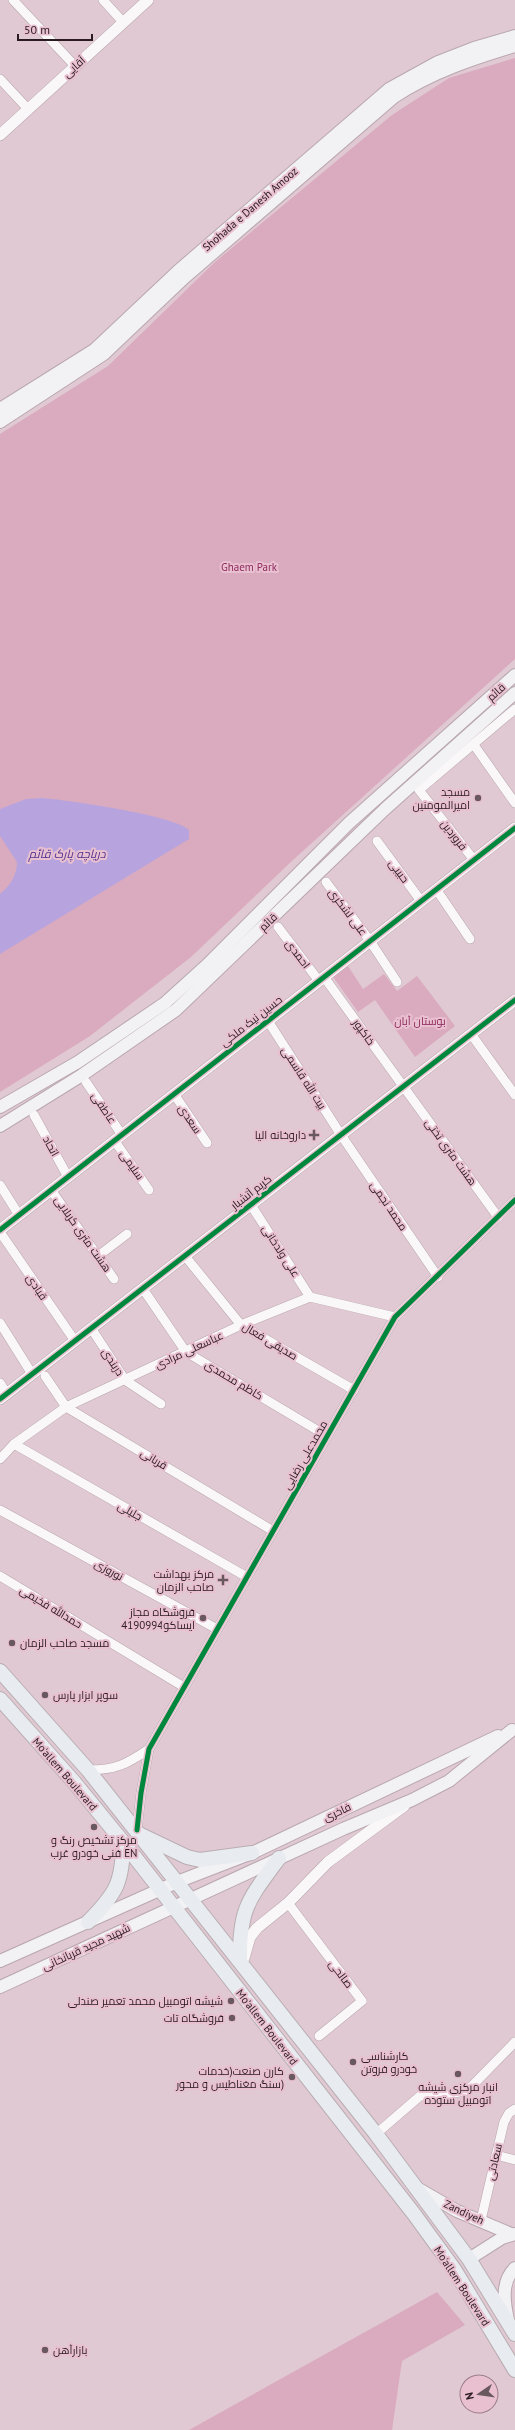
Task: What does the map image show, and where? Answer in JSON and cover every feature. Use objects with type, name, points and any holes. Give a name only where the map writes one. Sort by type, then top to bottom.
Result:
[{"type":"main road","name":"Shohada e Danesh Amooz","points":[[0,409],[94,350],[178,271],[389,89],[438,62],[474,48],[515,36]]},
{"type":"main road","points":[[0,422],[104,354],[184,278],[394,97],[419,81],[447,68],[515,46]]},
{"type":"main road","name":"قائم","points":[[0,1107],[78,1062],[165,1003],[207,964],[349,823],[515,675]]},
{"type":"main road","name":"قائم","points":[[0,1126],[82,1075],[176,1010],[385,809],[515,693]]},
{"type":"main road","name":"Mo'allem Boulevard","points":[[0,1671],[88,1770],[376,2134],[469,2259],[512,2328]]},
{"type":"main road","name":"Mo'allem Boulevard","points":[[0,1699],[74,1782],[123,1842],[414,2214],[454,2269],[515,2370]]},
{"type":"main road","name":"فاخری","points":[[190,1899],[412,1800],[449,1780],[513,1729]]},
{"type":"main road","name":"فاخری","points":[[160,1889],[252,1852],[513,1729]]},
{"type":"main road","points":[[139,1833],[187,1857],[200,1860],[252,1852]]},
{"type":"main road","points":[[88,1922],[108,1902],[121,1879],[123,1842]]},
{"type":"main road","points":[[241,1963],[241,1925],[246,1906],[279,1858]]},
{"type":"main road","name":"شهید مجید قربانخانی","points":[[0,1961],[160,1889]]},
{"type":"main road","name":"شهید مجید قربانخانی","points":[[0,1987],[172,1906],[190,1899]]},
{"type":"main road","name":"Zandiyeh","points":[[414,2186],[457,2211],[513,2234]]},
{"type":"main road","points":[[454,2269],[502,2238],[513,2234]]},
{"type":"main road","points":[[512,2328],[505,2289],[508,2278],[515,2268]]},
{"type":"street","points":[[13,0],[75,66]]},
{"type":"street","points":[[103,0],[123,22]]},
{"type":"street","name":"آقایی","points":[[0,135],[148,0]]},
{"type":"street","points":[[0,79],[28,109]]},
{"type":"street","points":[[515,709],[474,745],[515,802]]},
{"type":"street","name":"فروردین","points":[[474,745],[419,790],[474,860]]},
{"type":"street","name":"حسین نیک ملکی","points":[[0,1231],[436,889],[514,831]]},
{"type":"street","name":"حبیبی","points":[[378,840],[421,901]]},
{"type":"street","name":"علی لشکری","points":[[326,882],[370,941],[396,982]]},
{"type":"street","points":[[436,889],[470,939]]},
{"type":"street","name":"احمدی","points":[[278,927],[321,979]]},
{"type":"street","name":"خاکپور","points":[[321,979],[403,1087]]},
{"type":"street","name":"کریم آتشبار","points":[[4,1396],[515,1000]]},
{"type":"street","name":"بیت الله قاسمی","points":[[268,1021],[341,1135]]},
{"type":"street","points":[[471,1034],[515,1095]]},
{"type":"street","name":"عاطفی","points":[[86,1082],[118,1138]]},
{"type":"street","name":"هشت متری تختی","points":[[403,1087],[498,1217]]},
{"type":"street","name":"سعدی","points":[[174,1094],[207,1143]]},
{"type":"street","name":"اتحاد","points":[[34,1115],[68,1177]]},
{"type":"street","name":"محمد نجمی","points":[[341,1135],[438,1277]]},
{"type":"street","name":"سلیمی","points":[[118,1138],[149,1190]]},
{"type":"street","points":[[0,1185],[19,1215]]},
{"type":"street","name":"هشت متری کربلایی","points":[[51,1190],[114,1279]]},
{"type":"street","name":"محمدعلی رضایی","points":[[149,1749],[395,1317],[438,1277],[515,1200]]},
{"type":"street","name":"علی ولدخانی","points":[[251,1205],[310,1297]]},
{"type":"street","name":"قبادی","points":[[0,1231],[75,1341]]},
{"type":"street","points":[[98,1256],[127,1234]]},
{"type":"street","name":"صدیقی فعال","points":[[185,1256],[241,1325],[354,1390]]},
{"type":"street","name":"کاظم محمدی","points":[[142,1289],[186,1352],[328,1436]]},
{"type":"street","points":[[310,1297],[395,1317]]},
{"type":"street","name":"عباسعلی مرادی","points":[[0,1459],[14,1444],[66,1406],[186,1352],[241,1325],[310,1297]]},
{"type":"street","points":[[0,1323],[32,1374]]},
{"type":"street","name":"دربندی","points":[[92,1328],[125,1380],[161,1404]]},
{"type":"street","name":"قربانی","points":[[45,1376],[66,1406],[273,1531]]},
{"type":"street","points":[[0,1383],[4,1396]]},
{"type":"street","name":"جلیلی","points":[[14,1444],[247,1577]]},
{"type":"street","name":"نوروزی","points":[[0,1510],[217,1629]]},
{"type":"street","name":"حمدالله فخیمی","points":[[0,1576],[184,1688]]},
{"type":"street","points":[[88,1770],[107,1770],[126,1765],[149,1749]]},
{"type":"street","points":[[139,1833],[149,1749]]},
{"type":"street","points":[[241,1963],[250,1937],[257,1928],[288,1903],[328,1862],[412,1800]]},
{"type":"street","name":"صالحی","points":[[288,1903],[362,2001],[319,2036]]},
{"type":"street","points":[[376,2134],[420,2096],[441,2096],[468,2090],[515,2042]]},
{"type":"street","name":"سعادتی","points":[[481,2220],[504,2122],[513,2109]]},
{"type":"street","points":[[496,2155],[515,2160]]},
{"type":"green space","name":"Ghaem Park","points":[[515,58],[515,659],[293,860],[191,957],[90,1036],[0,1092],[0,434],[108,366],[215,262],[392,115],[449,78]]},
{"type":"green space","name":"بوستان آبان","points":[[346,963],[363,989],[384,974],[397,991],[417,976],[455,1026],[415,1057],[375,1000],[358,1012],[331,974]]},
{"type":"green space","points":[[437,2292],[465,2325],[402,2361],[392,2430],[189,2430]]},
{"type":"water","name":"دریاچه پارک قائم","points":[[42,798],[119,809],[163,819],[179,824],[189,830],[189,839],[0,954],[0,894],[12,880],[16,871],[17,862],[0,836],[0,809],[26,799]]},
{"type":"cycle path","points":[[0,1230],[515,828]]},
{"type":"cycle path","points":[[0,1399],[515,1000]]},
{"type":"cycle path","points":[[137,1830],[141,1793],[149,1749],[395,1317],[515,1200]]},
{"type":"place","name":"مسجد امیرالمومنین","points":[[478,798]]},
{"type":"place","name":"داروخانه الیا","points":[[314,1135]]},
{"type":"place","name":"مرکز بهداشت صاحب الزمان","points":[[223,1580]]},
{"type":"place","name":"فروشگاه مجاز ایساکو4190994","points":[[203,1618]]},
{"type":"place","name":"مسجد صاحب الزمان","points":[[12,1643]]},
{"type":"place","name":"سوپر ابزار پارس","points":[[45,1695]]},
{"type":"place","name":"مرکز تشخیص رنگ و فنی خودرو غرب EN","points":[[94,1827]]},
{"type":"place","name":"شیشه اتومبیل محمد تعمیر صندلی","points":[[231,2001]]},
{"type":"place","name":"فروشگاه تات","points":[[232,2018]]},
{"type":"place","name":"کارشناسی خودرو فروتن","points":[[353,2062]]},
{"type":"place","name":"انبار مرکزی شیشه اتومبیل ستوده","points":[[458,2074]]},
{"type":"place","name":"کارن صنعت(خدمات سنگ مغناطیس و محور)","points":[[292,2077]]},
{"type":"place","name":"بازارآهن","points":[[45,2350]]}]
